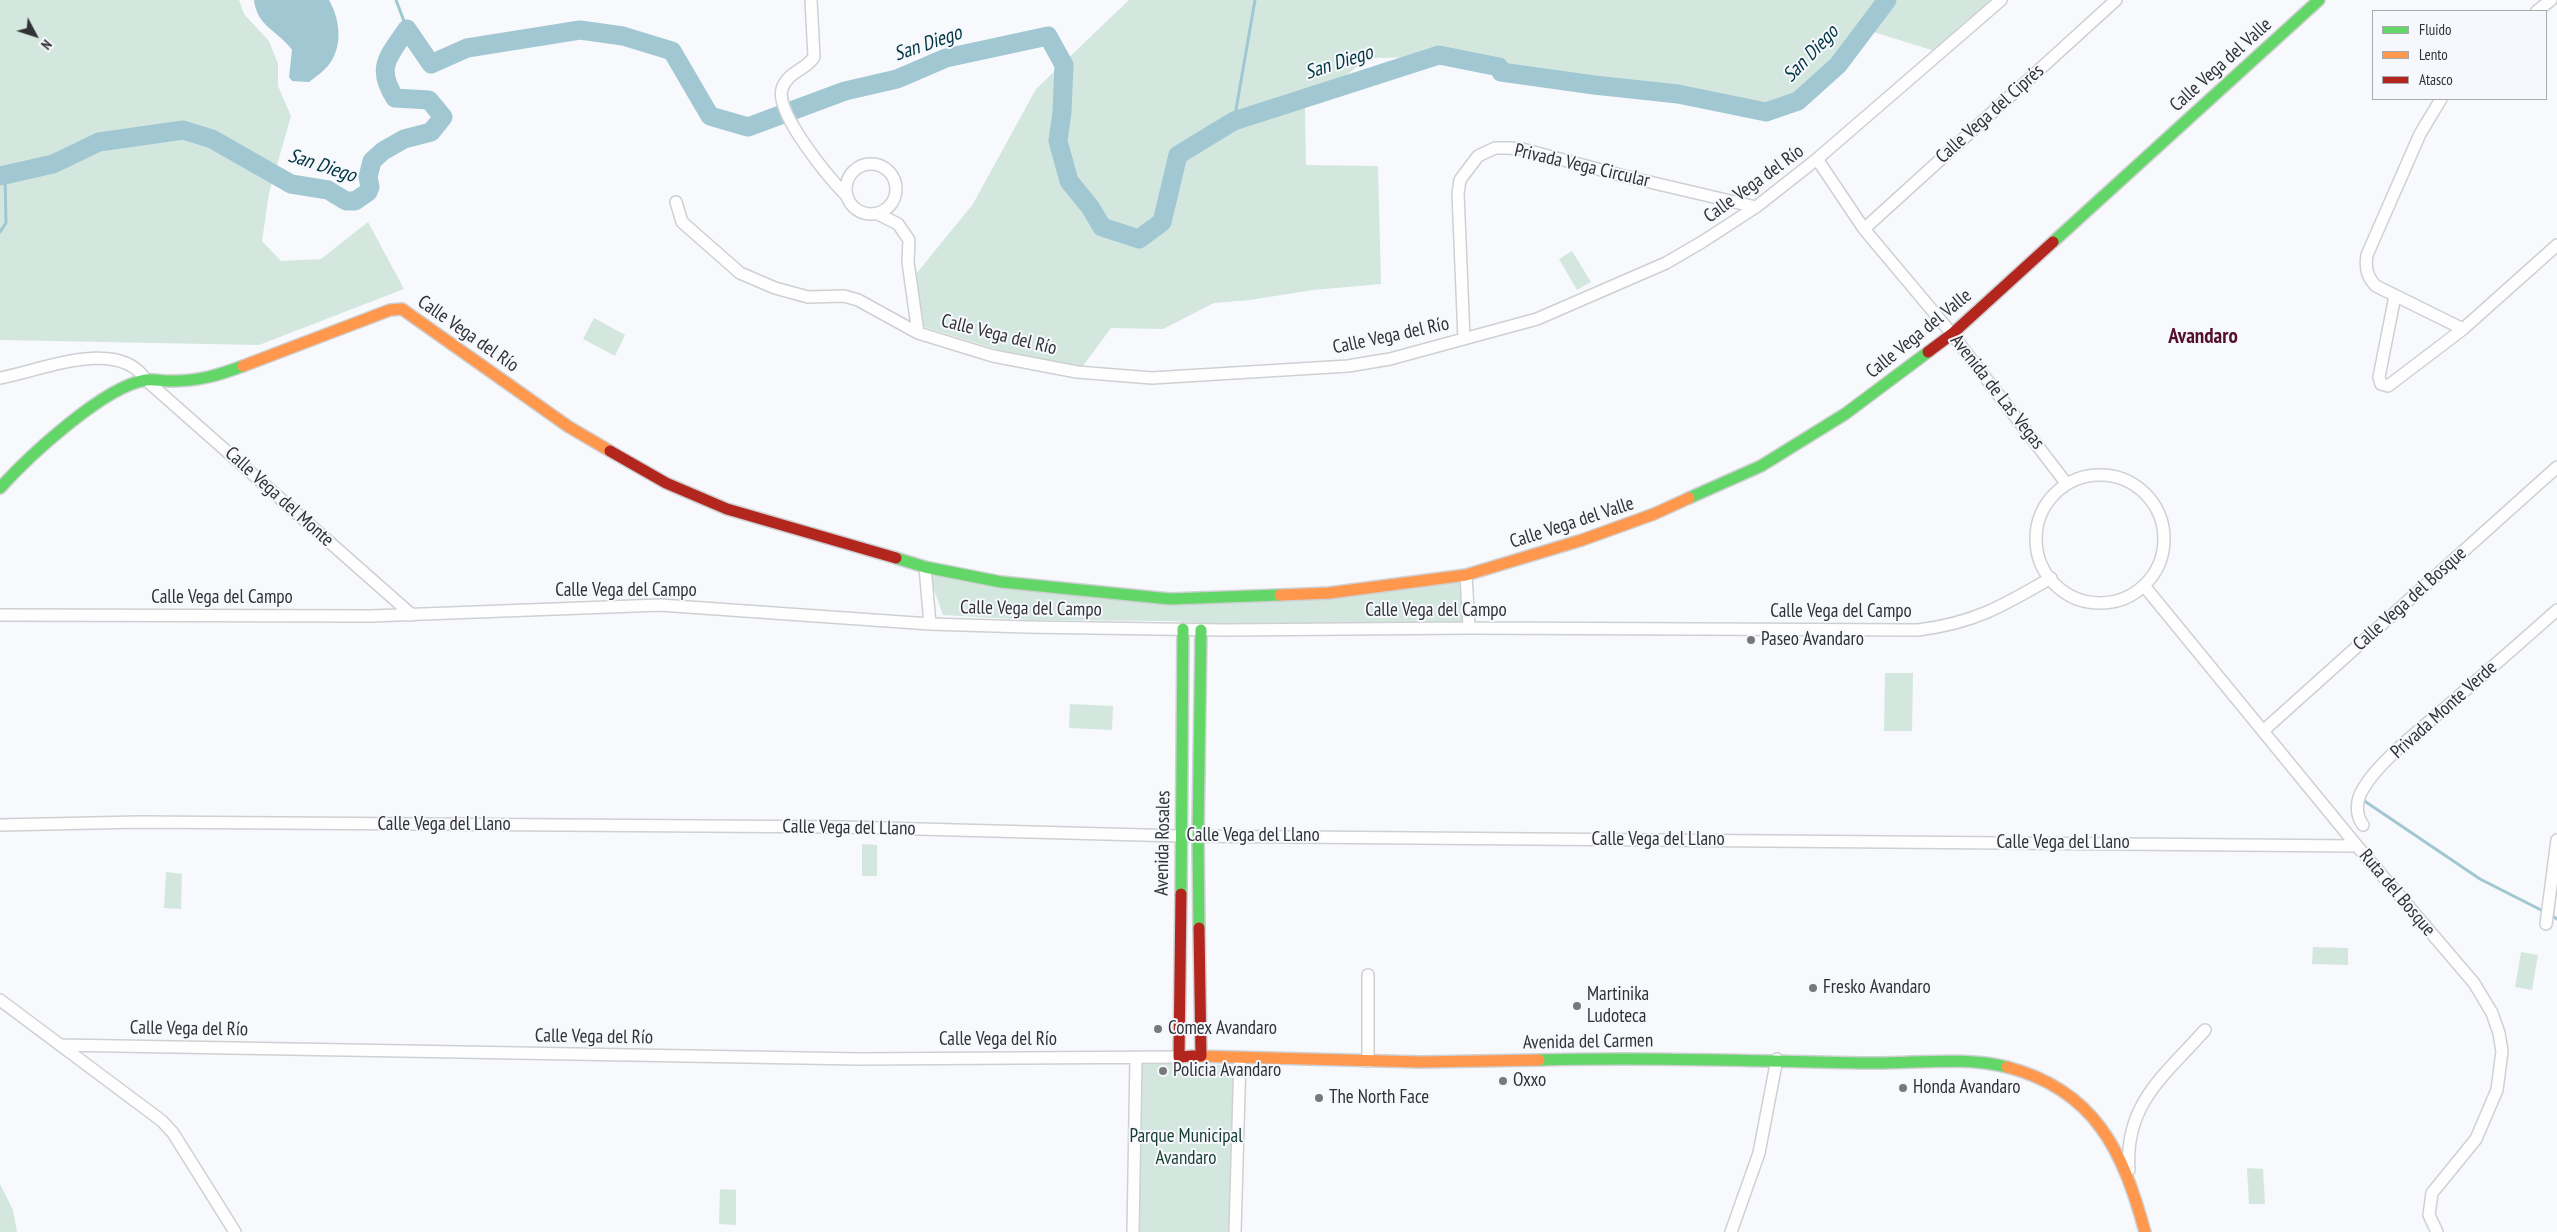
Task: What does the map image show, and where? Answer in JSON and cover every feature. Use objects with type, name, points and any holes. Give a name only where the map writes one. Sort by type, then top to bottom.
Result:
[{"type":"street","points":[[811,0],[814,57],[786,80],[782,91],[786,111],[832,181],[846,195],[850,204],[858,212],[880,215],[898,224],[909,240],[908,262],[918,333]]},
{"type":"street","name":"Calle Vega del Río","points":[[676,202],[682,222],[740,273],[775,288],[808,297],[844,296],[858,300],[918,333],[992,356],[1077,372],[1152,378],[1348,366],[1390,359],[1537,319],[1666,262],[1702,242],[1756,207],[1818,159],[2001,0]]},
{"type":"street","name":"Calle Vega del Ciprés","points":[[1864,229],[2116,0]]},
{"type":"street","name":"Calle Vega del Valle","points":[[1466,575],[1582,540],[1654,514],[1761,466],[1845,414],[1952,334],[2318,0]]},
{"type":"street","points":[[2538,10],[2551,0]]},
{"type":"street","points":[[2441,100],[2420,134],[2367,255],[2366,268],[2371,281],[2376,286],[2463,329]]},
{"type":"street","name":"Privada Vega Circular","points":[[1464,339],[1458,193],[1460,180],[1470,164],[1486,150],[1495,148],[1522,149],[1624,176],[1756,207]]},
{"type":"street","name":"Avenida de Las Vegas","points":[[1818,159],[1864,229],[1952,334],[2066,483]]},
{"type":"street","points":[[846,195],[847,180],[857,168],[872,164],[886,169],[895,181],[897,189],[892,204],[880,215]]},
{"type":"street","points":[[2394,296],[2379,377],[2381,384],[2388,386],[2463,329],[2557,245]]},
{"type":"street","name":"Calle Vega del Río","points":[[0,488],[19,467],[81,414],[123,388],[146,380],[169,381],[212,378],[390,310],[402,310],[569,427],[666,483],[727,509],[925,568]]},
{"type":"street","name":"Calle Vega del Monte","points":[[0,378],[39,367],[112,358],[124,360],[133,365],[146,380],[412,615]]},
{"type":"street","name":"Calle Vega del Bosque","points":[[2263,731],[2557,467]]},
{"type":"street","points":[[2086,476],[2106,476],[2126,482],[2144,494],[2156,511],[2163,531],[2164,544],[2157,571],[2145,587],[2122,600],[2094,602],[2068,593],[2051,578],[2039,558],[2035,540],[2036,523],[2042,507],[2053,493],[2066,483],[2086,476]]},
{"type":"street","points":[[925,568],[930,624]]},
{"type":"street","name":"Calle Vega del Campo","points":[[925,568],[1001,582],[1170,599],[1329,593],[1466,575]]},
{"type":"street","points":[[1466,575],[1469,628]]},
{"type":"street","name":"Calle Vega del Campo","points":[[0,615],[412,615],[660,605],[930,624],[1201,630],[1469,628],[1918,630],[1940,628],[1995,611],[2051,578]]},
{"type":"street","name":"Ruta del Bosque","points":[[2145,587],[2357,846],[2474,983],[2492,1013],[2499,1032],[2500,1072],[2487,1116],[2471,1146],[2460,1161],[2440,1180],[2432,1193],[2429,1215],[2437,1232]]},
{"type":"street","name":"Privada Monte Verde","points":[[2363,825],[2357,810],[2358,799],[2363,789],[2378,770],[2557,610]]},
{"type":"street","name":"Avenida Rosales","points":[[1179,1057],[1183,629]]},
{"type":"street","name":"Avenida Rosales","points":[[1201,630],[1198,836],[1201,1056]]},
{"type":"street","name":"Calle Vega del Llano","points":[[0,825],[139,822],[844,827],[1180,836],[2357,846]]},
{"type":"street","points":[[2546,924],[2557,840]]},
{"type":"street","points":[[1368,975],[1368,1061]]},
{"type":"street","points":[[0,1000],[162,1121],[173,1133],[235,1232]]},
{"type":"street","points":[[2130,1180],[2128,1159],[2130,1135],[2140,1105],[2205,1030]]},
{"type":"street","name":"Calle Vega del Río","points":[[61,1044],[859,1059],[1201,1056]]},
{"type":"street","name":"Avenida del Carmen","points":[[1201,1056],[1368,1061],[1777,1059],[1865,1063],[1976,1062],[2029,1074],[2060,1088],[2089,1111],[2111,1138],[2130,1180],[2145,1232]]},
{"type":"street","points":[[1133,1232],[1136,1058]]},
{"type":"street","points":[[1235,1232],[1240,1058]]},
{"type":"street","points":[[1731,1232],[1759,1153],[1777,1059]]},
{"type":"green space","points":[[0,0],[239,0],[244,14],[269,41],[278,64],[278,86],[291,116],[269,193],[262,241],[281,261],[321,259],[368,222],[404,289],[259,345],[0,340]]},
{"type":"green space","points":[[1129,0],[1993,0],[1938,52],[1870,31],[1841,66],[1800,104],[1766,115],[1677,96],[1497,73],[1497,68],[1438,57],[1368,58],[1305,108],[1306,165],[1378,166],[1381,284],[1313,290],[1250,300],[1214,303],[1163,329],[1111,328],[1077,374],[921,326],[916,274],[973,204],[1036,89]]},
{"type":"green space","points":[[1572,251],[1591,282],[1577,290],[1559,259]]},
{"type":"green space","points":[[594,318],[625,335],[615,356],[583,339]]},
{"type":"green space","points":[[927,570],[1150,601],[1464,577],[1466,627],[1334,623],[1232,625],[1171,621],[1030,620],[943,615]]},
{"type":"green space","points":[[1885,673],[1913,673],[1912,731],[1884,731]]},
{"type":"green space","points":[[1070,704],[1113,706],[1112,730],[1069,728]]},
{"type":"green space","points":[[862,844],[877,845],[877,876],[862,876]]},
{"type":"green space","points":[[166,872],[182,874],[181,909],[164,908]]},
{"type":"green space","points":[[2313,947],[2348,948],[2348,965],[2312,964]]},
{"type":"green space","points":[[2521,952],[2538,955],[2532,990],[2515,987]]},
{"type":"green space","name":"Parque Municipal Avandaro","points":[[1140,1063],[1237,1065],[1234,1232],[1135,1232]]},
{"type":"green space","points":[[2247,1168],[2263,1169],[2265,1204],[2249,1204]]},
{"type":"green space","points":[[0,1184],[13,1210],[17,1232],[0,1232]]},
{"type":"green space","points":[[720,1189],[736,1190],[736,1225],[719,1224]]},
{"type":"water","points":[[254,0],[329,0],[335,14],[339,37],[332,60],[322,72],[309,82],[292,81],[289,77],[292,50],[259,17]]},
{"type":"waterway","points":[[396,0],[407,29]]},
{"type":"waterway","points":[[1234,121],[1255,0]]},
{"type":"waterway","name":"San Diego","points":[[0,176],[53,164],[99,142],[183,130],[212,139],[291,184],[328,190],[346,201],[355,201],[368,192],[370,187],[368,177],[372,161],[383,151],[404,139],[431,132],[443,117],[429,100],[395,98],[389,87],[385,70],[387,62],[407,29],[431,64],[467,48],[580,30],[623,36],[672,51],[710,116],[748,127],[845,91],[897,79],[946,58],[1048,36],[1064,65],[1062,112],[1058,141],[1069,181],[1090,207],[1102,227],[1139,239],[1162,222],[1178,155],[1234,121],[1439,55],[1499,67],[1501,72],[1678,94],[1766,112],[1798,101],[1838,65],[1887,0]]},
{"type":"waterway","name":"San Diego","points":[[0,232],[6,223],[5,175]]},
{"type":"waterway","points":[[2363,800],[2480,879],[2545,912]]},
{"type":"waterway","points":[[2551,915],[2557,919]]},
{"type":"traffic: fast","points":[[2053,242],[2319,0]]},
{"type":"traffic: fast","points":[[1689,498],[1761,466],[1845,414],[1928,352]]},
{"type":"traffic: fast","points":[[0,488],[47,442],[109,395],[129,385],[146,380],[180,381],[198,379],[243,366]]},
{"type":"traffic: fast","points":[[896,558],[925,567],[1001,582],[1170,599],[1280,595]]},
{"type":"traffic: fast","points":[[1181,894],[1183,629]]},
{"type":"traffic: fast","points":[[1199,928],[1198,836],[1201,630]]},
{"type":"traffic: fast","points":[[1539,1060],[1662,1059],[1867,1063],[1955,1061],[2007,1067]]},
{"type":"traffic: slow","points":[[243,366],[390,310],[402,309],[569,427],[610,451]]},
{"type":"traffic: slow","points":[[1280,595],[1329,593],[1466,575],[1582,540],[1654,514],[1689,498]]},
{"type":"traffic: slow","points":[[1193,1056],[1421,1062],[1539,1060]]},
{"type":"traffic: slow","points":[[2007,1067],[2037,1077],[2063,1091],[2084,1108],[2101,1128],[2115,1150],[2127,1175],[2145,1232]]},
{"type":"traffic: jam","points":[[1928,352],[1952,334],[2053,242]]},
{"type":"traffic: jam","points":[[610,451],[666,483],[727,509],[896,558]]},
{"type":"traffic: jam","points":[[1181,894],[1179,1057],[1193,1056]]},
{"type":"traffic: jam","points":[[1199,928],[1201,1056]]},
{"type":"place","name":"Paseo Avandaro","points":[[1751,640]]},
{"type":"place","name":"Fresko Avandaro","points":[[1813,988]]},
{"type":"place","name":"Martinika Ludoteca","points":[[1577,1006]]},
{"type":"place","name":"Comex Avandaro","points":[[1158,1029]]},
{"type":"place","name":"Policia Avandaro","points":[[1163,1071]]},
{"type":"place","name":"Oxxo","points":[[1503,1081]]},
{"type":"place","name":"Honda Avandaro","points":[[1903,1088]]},
{"type":"place","name":"The North Face","points":[[1319,1098]]},
{"type":"district","name":"Avandaro","points":[[2203,337]]}]
